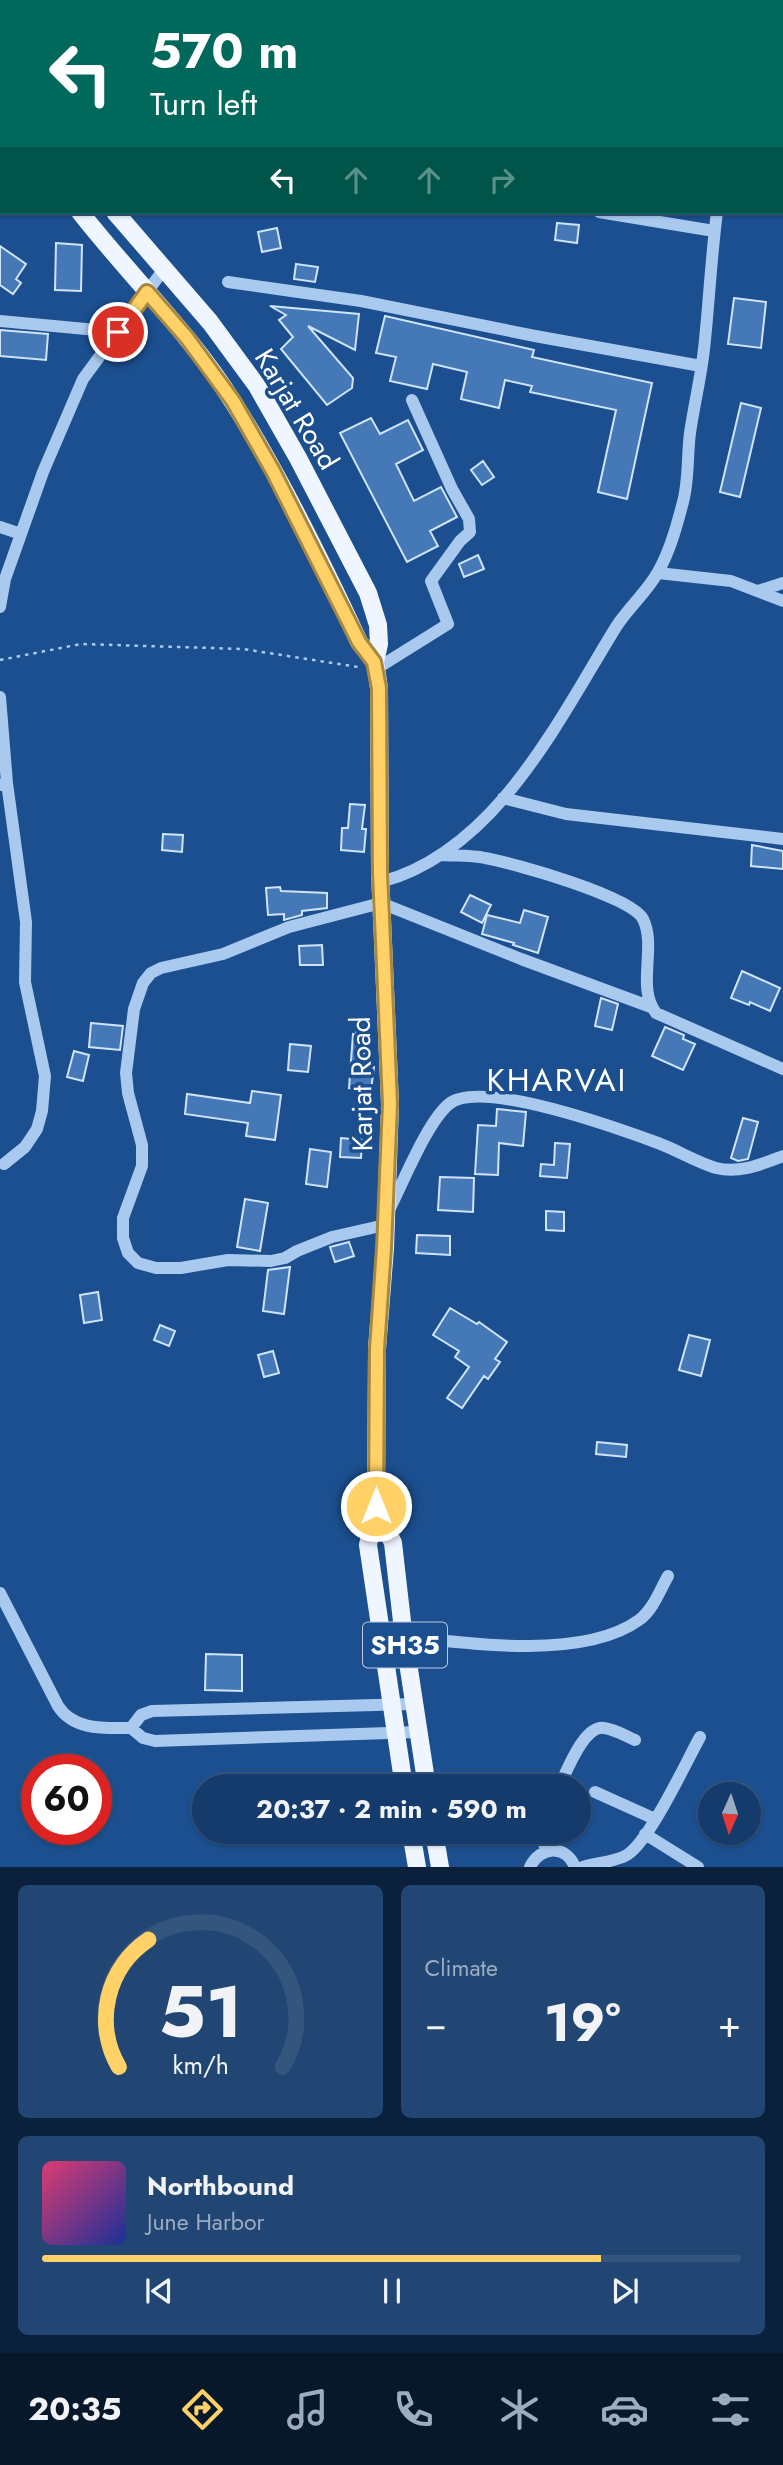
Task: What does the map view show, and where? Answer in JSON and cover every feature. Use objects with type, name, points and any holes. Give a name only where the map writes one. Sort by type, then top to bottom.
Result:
[{"type":"main road","name":"Karjat Road","points":[[82,214],[187,338],[233,401],[273,471],[359,642],[375,666]]},
{"type":"main road","name":"Karjat Road","points":[[117,214],[210,321],[257,386],[298,458],[368,593],[378,625],[379,643],[375,666],[379,688],[381,882],[390,1104],[386,1221],[377,1349],[376,1506],[368,1545],[402,1774]]},
{"type":"main road","name":"Karjat Road","points":[[376,1506],[393,1543],[424,1774]]},
{"type":"main road","points":[[413,1844],[416,1867]]},
{"type":"main road","points":[[436,1844],[439,1867]]},
{"type":"street","points":[[611,214],[714,231]]},
{"type":"street","points":[[381,882],[400,877],[442,855],[475,828],[503,798],[558,724],[618,623],[658,573],[684,499],[717,214]]},
{"type":"street","points":[[0,607],[5,579],[43,472],[83,379],[164,269]]},
{"type":"street","points":[[228,282],[372,303],[701,366]]},
{"type":"street","points":[[0,321],[118,332]]},
{"type":"street","points":[[375,666],[448,624],[431,581],[460,541],[470,532],[469,519],[452,489],[412,400]]},
{"type":"street","points":[[0,527],[21,534]]},
{"type":"street","points":[[658,573],[731,581],[783,601]]},
{"type":"street","points":[[758,591],[783,583]]},
{"type":"street","points":[[0,697],[4,784],[26,922],[25,982],[45,1076],[37,1129],[25,1147],[4,1164]]},
{"type":"street","points":[[503,798],[566,814],[783,839]]},
{"type":"street","points":[[442,855],[480,857],[505,862],[566,880],[631,908],[642,918],[646,934],[651,1007]]},
{"type":"street","points":[[783,1069],[664,1018],[651,1007],[521,959],[382,902],[289,927],[223,954],[161,968],[151,973],[143,983],[134,1009],[126,1073],[128,1093],[142,1145],[142,1166],[123,1219],[123,1238],[128,1253],[138,1262],[156,1268],[181,1268],[228,1260],[271,1261],[285,1258],[332,1237],[386,1221],[429,1131],[446,1106],[456,1098],[467,1096],[573,1113],[658,1143],[717,1168],[738,1170],[759,1166],[783,1156]]},
{"type":"street","points":[[404,1636],[485,1646],[532,1646],[586,1641],[621,1631],[641,1619],[650,1610],[668,1576]]},
{"type":"street","points":[[0,1593],[64,1716],[80,1725],[131,1728],[143,1738],[155,1741],[418,1732]]},
{"type":"street","points":[[131,1728],[141,1715],[152,1711],[413,1704]]},
{"type":"street","points":[[566,1774],[586,1734],[595,1728],[606,1728],[635,1740]]},
{"type":"street","points":[[583,1867],[625,1857],[635,1849],[655,1819],[700,1737]]},
{"type":"street","points":[[595,1792],[655,1819]]},
{"type":"street","points":[[645,1834],[698,1867]]},
{"type":"street","points":[[544,1844],[546,1851]]},
{"type":"street","points":[[530,1867],[539,1854],[546,1851],[561,1851],[568,1855],[575,1867]]},
{"type":"path","points":[[0,660],[81,644],[243,649],[375,666]]},
{"type":"building","points":[[557,223],[579,225],[577,243],[555,240]]},
{"type":"building","points":[[277,228],[281,248],[262,252],[258,232]]},
{"type":"building","points":[[56,243],[82,245],[81,291],[55,290]]},
{"type":"building","points":[[0,246],[26,264],[16,279],[21,283],[13,294],[0,285]]},
{"type":"building","points":[[296,264],[318,267],[315,282],[294,279]]},
{"type":"building","points":[[734,298],[766,302],[761,348],[728,344]]},
{"type":"building","points":[[270,306],[359,314],[355,350],[308,326],[353,378],[352,388],[327,405],[281,349],[293,337],[279,320],[286,315]]},
{"type":"building","points":[[385,316],[534,350],[532,357],[652,383],[627,499],[598,492],[616,410],[530,392],[532,386],[505,380],[499,408],[461,399],[467,372],[433,364],[427,389],[390,381],[396,357],[376,353]]},
{"type":"building","points":[[0,330],[48,334],[46,360],[0,356]]},
{"type":"building","points":[[741,403],[761,408],[740,497],[720,492]]},
{"type":"building","points":[[371,418],[380,434],[408,420],[423,450],[396,464],[414,501],[441,487],[457,517],[430,531],[438,546],[407,562],[340,433]]},
{"type":"building","points":[[483,461],[494,477],[482,485],[471,470]]},
{"type":"building","points":[[478,555],[484,569],[464,577],[459,564]]},
{"type":"building","points":[[350,804],[365,805],[362,829],[366,829],[364,852],[341,850],[342,828],[348,828]]},
{"type":"building","points":[[163,834],[183,835],[182,852],[162,850]]},
{"type":"building","points":[[752,845],[783,851],[783,869],[751,866]]},
{"type":"building","points":[[280,887],[281,891],[327,893],[327,908],[302,911],[302,915],[284,920],[284,914],[268,915],[266,888]]},
{"type":"building","points":[[470,895],[491,905],[482,923],[461,912]]},
{"type":"building","points":[[524,910],[548,917],[538,953],[482,934],[487,915],[520,923]]},
{"type":"building","points":[[322,945],[323,965],[300,965],[299,946]]},
{"type":"building","points":[[742,971],[780,988],[770,1011],[750,1002],[749,1005],[731,998]]},
{"type":"building","points":[[601,998],[618,1004],[612,1030],[595,1026]]},
{"type":"building","points":[[91,1023],[123,1026],[120,1050],[89,1047]]},
{"type":"building","points":[[357,1026],[368,1027],[363,1065],[374,1067],[371,1090],[349,1088],[353,1034],[356,1035]]},
{"type":"building","points":[[665,1027],[684,1035],[683,1039],[695,1044],[683,1070],[652,1056]]},
{"type":"building","points":[[290,1044],[311,1046],[308,1072],[288,1070]]},
{"type":"building","points":[[74,1051],[89,1055],[83,1081],[67,1077]]},
{"type":"building","points":[[252,1091],[281,1095],[275,1140],[246,1136],[248,1123],[185,1114],[187,1094],[250,1103]]},
{"type":"building","points":[[497,1109],[526,1112],[523,1146],[499,1143],[498,1175],[475,1174],[478,1125],[496,1126]]},
{"type":"building","points":[[743,1118],[758,1122],[748,1159],[738,1161],[731,1158]]},
{"type":"building","points":[[341,1138],[362,1140],[361,1158],[340,1157]]},
{"type":"building","points":[[555,1143],[570,1144],[567,1178],[540,1176],[541,1164],[554,1165]]},
{"type":"building","points":[[310,1149],[331,1152],[327,1187],[306,1184]]},
{"type":"building","points":[[440,1177],[474,1178],[473,1212],[438,1210]]},
{"type":"building","points":[[245,1199],[268,1203],[260,1251],[237,1247]]},
{"type":"building","points":[[546,1211],[564,1212],[564,1231],[546,1230]]},
{"type":"building","points":[[417,1235],[450,1236],[450,1255],[416,1253]]},
{"type":"building","points":[[349,1242],[354,1256],[335,1262],[330,1247]]},
{"type":"building","points":[[290,1267],[284,1314],[263,1311],[268,1270]]},
{"type":"building","points":[[98,1292],[102,1320],[84,1323],[80,1295]]},
{"type":"building","points":[[450,1308],[477,1324],[479,1322],[507,1342],[495,1359],[500,1362],[488,1379],[484,1376],[462,1408],[447,1398],[469,1367],[455,1357],[459,1351],[433,1335]]},
{"type":"building","points":[[160,1325],[175,1331],[169,1346],[154,1340]]},
{"type":"building","points":[[689,1335],[710,1340],[701,1376],[679,1370]]},
{"type":"building","points":[[273,1351],[279,1373],[264,1377],[258,1355]]},
{"type":"building","points":[[597,1442],[627,1445],[626,1457],[596,1454]]},
{"type":"building","points":[[206,1654],[242,1655],[242,1691],[205,1690]]},
{"type":"district","name":"KHARVAI","points":[[557,1080]]},
{"type":"route","points":[[118,332],[147,292],[187,338],[233,401],[273,471],[359,642],[374,662],[379,688],[380,872],[390,1104],[377,1349],[376,1506]]}]
